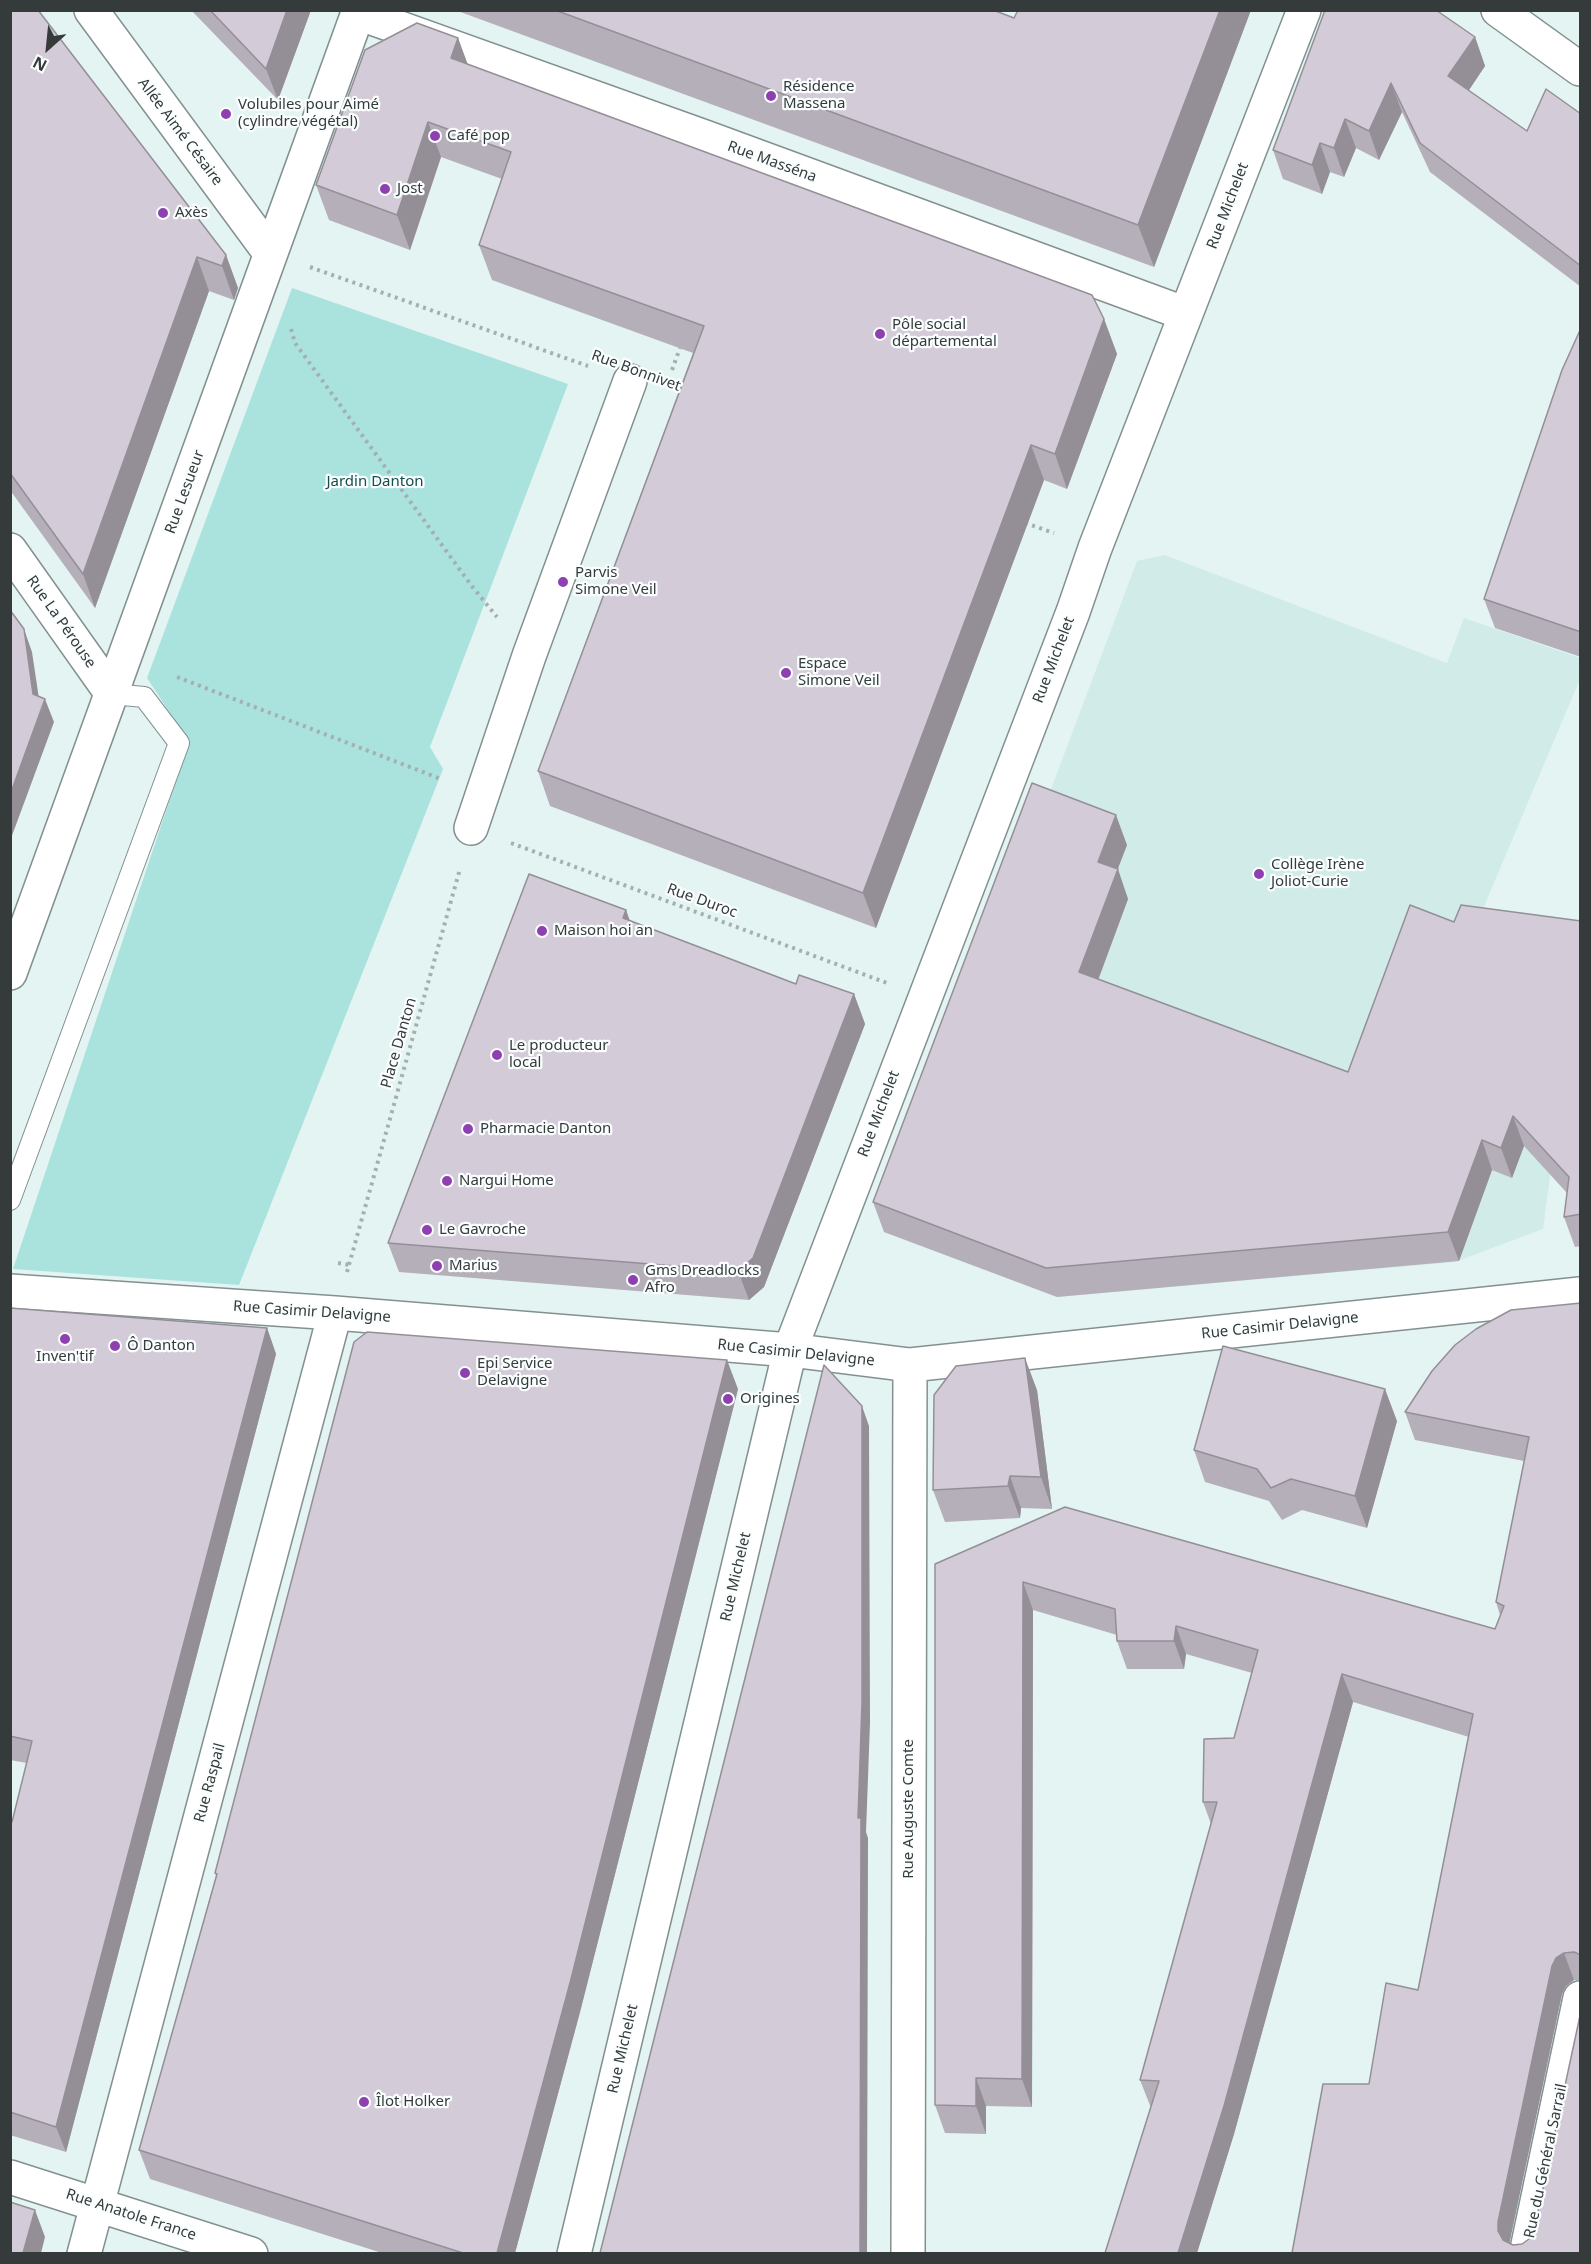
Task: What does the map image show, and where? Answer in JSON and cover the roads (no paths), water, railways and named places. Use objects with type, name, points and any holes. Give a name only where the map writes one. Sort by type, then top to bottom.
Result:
[{"type":"street","name":"Allée Aimé Césaire","points":[[91,10],[270,253]]},
{"type":"street","name":"Rue Michelet","points":[[574,2253],[790,1350],[1073,612],[1095,548],[1304,10]]},
{"type":"street","points":[[1498,10],[1581,69]]},
{"type":"street","name":"Rue Lesueur","points":[[10,973],[358,12]]},
{"type":"street","name":"Rue Masséna","points":[[358,12],[1185,314]]},
{"type":"street","points":[[471,828],[529,656],[630,381]]},
{"type":"street","name":"Rue La Pérouse","points":[[10,550],[112,694]]},
{"type":"street","name":"Rue Casimir Delavigne","points":[[10,1291],[335,1313],[790,1350],[910,1365],[1581,1294]]},
{"type":"street","name":"Rue Raspail","points":[[84,2253],[335,1313]]},
{"type":"street","name":"Rue Auguste Comte","points":[[908,2253],[910,1365]]},
{"type":"street","name":"Rue du Général Sarrail","points":[[1526,2253],[1581,1998]]},
{"type":"street","name":"Rue Anatole France","points":[[10,2177],[251,2253]]},
{"type":"lane","points":[[10,1200],[179,743],[144,698],[112,694]]},
{"type":"place","name":"Résidence Massena","points":[[771,96]]},
{"type":"place","name":"Volubiles pour Aimé (cylindre végétal)","points":[[226,114]]},
{"type":"place","name":"Café pop","points":[[435,136]]},
{"type":"place","name":"Jost","points":[[385,189]]},
{"type":"place","name":"Axès","points":[[163,213]]},
{"type":"place","name":"Pôle social départemental","points":[[880,334]]},
{"type":"place","name":"Parvis Simone Veil","points":[[563,582]]},
{"type":"place","name":"Espace Simone Veil","points":[[786,673]]},
{"type":"place","name":"Collège Irène Joliot-Curie","points":[[1259,874]]},
{"type":"place","name":"Maison hoi an","points":[[542,931]]},
{"type":"place","name":"Le producteur local","points":[[497,1055]]},
{"type":"place","name":"Pharmacie Danton","points":[[468,1129]]},
{"type":"place","name":"Nargui Home","points":[[447,1181]]},
{"type":"place","name":"Le Gavroche","points":[[427,1230]]},
{"type":"place","name":"Marius","points":[[437,1266]]},
{"type":"place","name":"Gms Dreadlocks Afro","points":[[633,1280]]},
{"type":"place","name":"Inven'tif","points":[[65,1339]]},
{"type":"place","name":"Ô Danton","points":[[115,1346]]},
{"type":"place","name":"Epi Service Delavigne","points":[[465,1373]]},
{"type":"place","name":"Origines","points":[[728,1399]]},
{"type":"place","name":"Îlot Holker","points":[[364,2102]]},
{"type":"park label","name":"Jardin Danton","points":[[375,482]]}]
